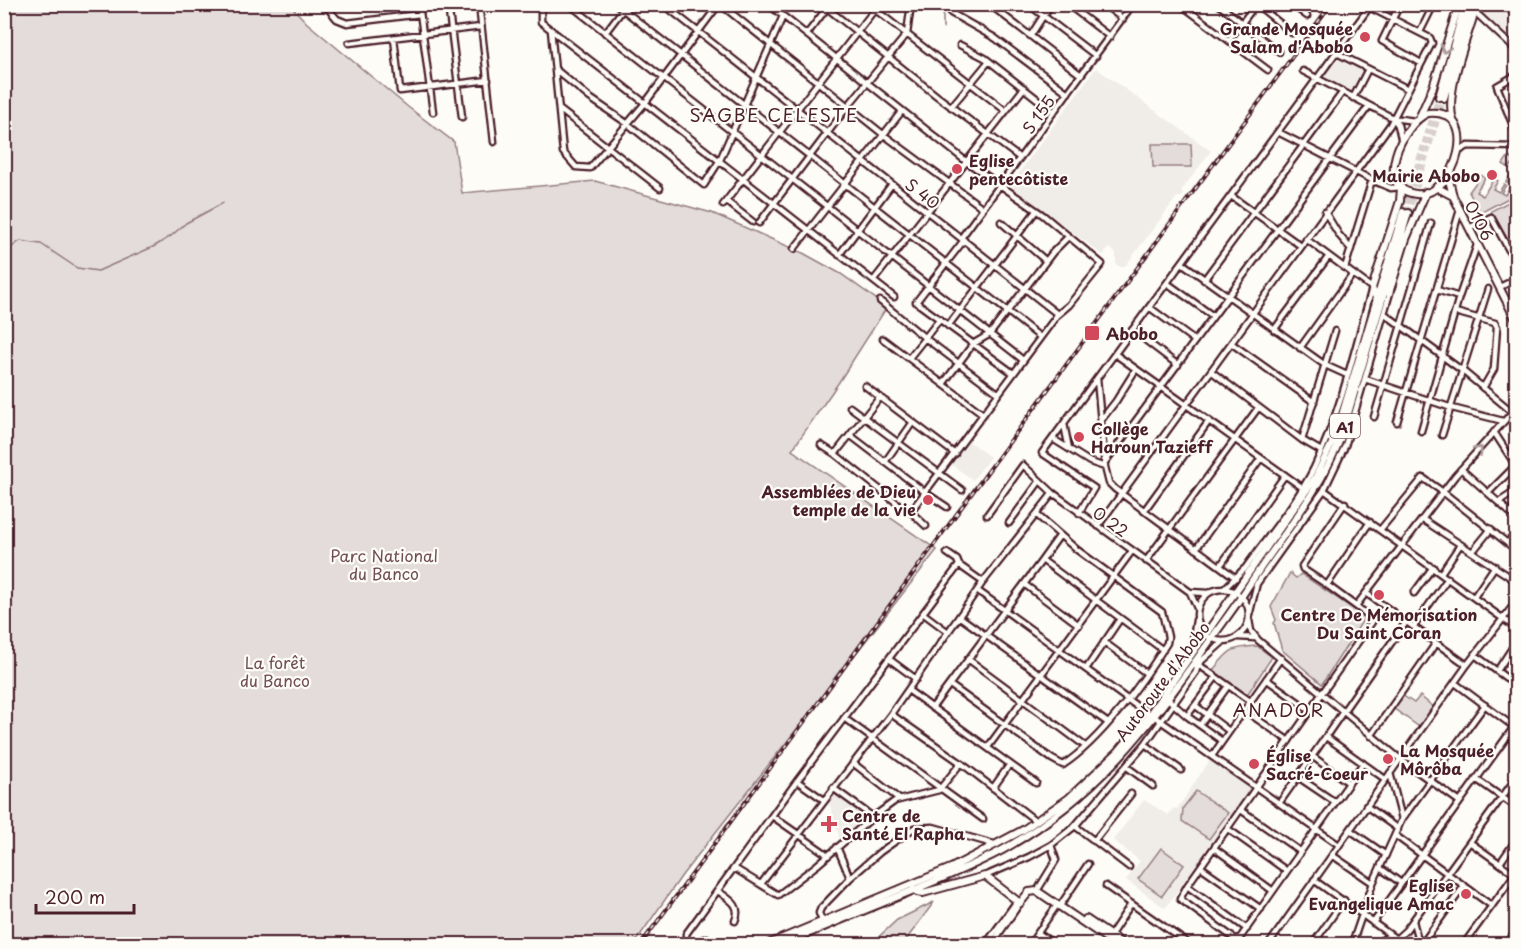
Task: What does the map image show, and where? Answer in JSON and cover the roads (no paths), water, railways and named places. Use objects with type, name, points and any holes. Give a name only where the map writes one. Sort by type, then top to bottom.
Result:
[{"type":"main road","points":[[1459,4],[1433,87],[1417,118],[1401,138],[1395,155],[1396,179],[1401,187],[1413,193],[1426,192],[1436,187],[1448,176],[1459,152],[1460,136],[1450,109],[1453,86],[1476,8]]},
{"type":"main road","points":[[1465,4],[1441,98],[1471,4]]},
{"type":"main road","points":[[1417,118],[1428,113],[1437,113],[1453,121]]},
{"type":"main road","name":"O106","points":[[1448,176],[1453,196],[1516,317]]},
{"type":"main road","points":[[1376,298],[1372,288],[1400,201],[1401,187]]},
{"type":"main road","name":"O106","points":[[1436,187],[1453,196]]},
{"type":"main road","points":[[1384,295],[1392,284],[1406,239],[1426,192]]},
{"type":"main road","name":"A1","points":[[1239,594],[1264,564],[1307,491],[1315,478],[1336,435],[1376,298],[1406,212],[1384,295],[1333,459],[1307,491],[1265,549],[1239,594]]},
{"type":"main road","points":[[1331,446],[1332,426]]},
{"type":"main road","name":"Autoroute d'Abobo","points":[[768,945],[953,867],[997,845],[1069,798],[1171,702],[1208,637],[1239,594]]},
{"type":"main road","name":"Autoroute d'Abobo","points":[[784,945],[962,870],[1003,850],[1039,827],[1103,776],[1129,749],[1155,718],[1190,655],[1208,637]]},
{"type":"main road","points":[[1186,674],[1199,664]]},
{"type":"main road","points":[[914,890],[923,893],[985,876],[1018,902],[1030,887],[1038,889],[1123,945]]},
{"type":"main road","points":[[1060,904],[1115,945]]},
{"type":"street","points":[[324,4],[337,19],[347,23],[420,14]]},
{"type":"street","points":[[419,4],[433,112]]},
{"type":"street","points":[[448,4],[462,117]]},
{"type":"street","points":[[479,4],[494,142]]},
{"type":"street","points":[[542,4],[541,22],[894,297]]},
{"type":"street","points":[[569,4],[1023,360]]},
{"type":"street","points":[[615,4],[1009,310],[1040,337]]},
{"type":"street","points":[[605,33],[627,4]]},
{"type":"street","name":"S 40","points":[[663,4],[1026,287],[1055,311],[1056,316]]},
{"type":"street","points":[[551,30],[563,153],[576,167],[590,168],[609,147],[720,4],[884,135],[983,208]]},
{"type":"street","points":[[768,4],[967,162],[1036,211],[1102,264],[1069,305],[1056,316],[910,512]]},
{"type":"street","points":[[868,4],[876,7],[1006,111]]},
{"type":"street","points":[[876,7],[724,203],[756,222],[907,34],[911,4]]},
{"type":"street","points":[[989,4],[1081,75]]},
{"type":"street","points":[[1028,4],[1096,56]]},
{"type":"street","points":[[1031,35],[1051,4]]},
{"type":"street","points":[[1067,4],[1110,37]]},
{"type":"street","points":[[1103,4],[1123,19]]},
{"type":"street","points":[[1111,10],[1116,4]]},
{"type":"street","name":"S 155","points":[[929,286],[983,208],[1133,4]]},
{"type":"street","points":[[1180,4],[1268,70]]},
{"type":"street","points":[[1218,4],[1279,52]]},
{"type":"street","points":[[1291,4],[1306,16]]},
{"type":"street","points":[[1400,4],[1382,40],[1383,43],[1421,63]]},
{"type":"street","points":[[1420,32],[1434,4]]},
{"type":"street","points":[[1505,4],[1516,16]]},
{"type":"street","points":[[1229,40],[1256,5],[1292,33]]},
{"type":"street","points":[[807,34],[826,6],[857,33],[1020,158]]},
{"type":"street","points":[[1079,513],[1094,488],[1055,464],[1042,453],[1369,8],[1430,38],[1432,43],[1394,118],[1098,526]]},
{"type":"street","points":[[1476,8],[1516,50]]},
{"type":"street","points":[[951,13],[995,38],[1068,93]]},
{"type":"street","points":[[555,69],[703,185],[720,160],[733,133],[783,16]]},
{"type":"street","points":[[349,43],[481,27]]},
{"type":"street","points":[[394,38],[399,90],[488,80]]},
{"type":"street","points":[[960,45],[989,61],[1054,112]]},
{"type":"street","points":[[1337,53],[1408,89]]},
{"type":"street","points":[[951,106],[989,61]]},
{"type":"street","points":[[1353,98],[1368,69]]},
{"type":"street","points":[[1303,71],[1394,118],[1417,118]]},
{"type":"street","points":[[1516,75],[1497,86],[1516,133]]},
{"type":"street","points":[[874,280],[1024,88]]},
{"type":"street","points":[[1204,280],[1342,93]]},
{"type":"street","points":[[1105,464],[1369,106]]},
{"type":"street","points":[[559,109],[660,188]]},
{"type":"street","points":[[794,249],[902,111]]},
{"type":"street","points":[[1394,118],[1401,138]]},
{"type":"street","points":[[1278,132],[1372,180],[1391,188],[1401,187]]},
{"type":"street","points":[[1460,136],[1476,146]]},
{"type":"street","points":[[1459,152],[1465,147],[1476,146],[1516,147]]},
{"type":"street","points":[[1345,268],[1372,180]]},
{"type":"street","points":[[839,255],[892,184]]},
{"type":"street","points":[[1231,196],[1301,246]]},
{"type":"street","points":[[1397,422],[1460,210]]},
{"type":"street","points":[[948,326],[1036,211]]},
{"type":"street","points":[[1325,212],[1351,249]]},
{"type":"street","points":[[1469,228],[1491,217],[1516,259]]},
{"type":"street","points":[[1001,222],[1046,261]]},
{"type":"street","points":[[1374,417],[1431,223]]},
{"type":"street","points":[[943,384],[974,344],[990,334],[1046,261],[1068,237]]},
{"type":"street","points":[[1244,570],[1307,491],[1332,426],[1372,288],[1306,239]]},
{"type":"street","points":[[1421,431],[1455,312],[1478,244]]},
{"type":"street","points":[[1274,330],[1329,256]]},
{"type":"street","points":[[1182,263],[1299,348],[1325,365],[1347,375]]},
{"type":"street","points":[[1299,348],[1353,274]]},
{"type":"street","points":[[1500,287],[1516,279]]},
{"type":"street","points":[[1167,283],[1214,316]]},
{"type":"street","points":[[1256,585],[1324,490],[1345,446],[1392,284]]},
{"type":"street","points":[[929,286],[916,302],[1013,374]]},
{"type":"street","points":[[1442,435],[1464,372],[1488,289]]},
{"type":"street","points":[[1437,290],[1460,297]]},
{"type":"street","points":[[880,302],[925,339],[998,393]]},
{"type":"street","points":[[1149,307],[1195,340]]},
{"type":"street","points":[[1455,312],[1494,323],[1497,327],[1494,369],[1483,388]]},
{"type":"street","points":[[1356,606],[1461,469],[1503,421],[1515,412],[1385,314]]},
{"type":"street","points":[[909,358],[939,319]]},
{"type":"street","points":[[1132,330],[1178,365]]},
{"type":"street","points":[[1302,440],[1335,331]]},
{"type":"street","points":[[883,339],[983,414]]},
{"type":"street","points":[[1231,343],[1314,402]]},
{"type":"street","points":[[1115,354],[1307,491],[1324,490],[1346,503],[1516,628]]},
{"type":"street","points":[[1102,419],[1136,369]]},
{"type":"street","points":[[1211,371],[1302,440],[1321,451]]},
{"type":"street","points":[[1097,378],[1105,464],[1109,483],[1236,578]]},
{"type":"street","points":[[1365,379],[1452,408],[1503,421]]},
{"type":"street","points":[[865,386],[955,454]]},
{"type":"street","points":[[835,454],[880,397]]},
{"type":"street","points":[[850,407],[962,490]]},
{"type":"street","points":[[1146,561],[1258,408]]},
{"type":"street","points":[[1144,511],[1209,421]]},
{"type":"street","points":[[885,462],[914,422]]},
{"type":"street","points":[[1064,424],[1069,449]]},
{"type":"street","points":[[1488,493],[1516,465],[1494,432]]},
{"type":"street","points":[[850,435],[947,507]]},
{"type":"street","points":[[1053,439],[1093,463],[1105,464]]},
{"type":"street","points":[[821,445],[926,526]]},
{"type":"street","points":[[1509,455],[1516,448]]},
{"type":"street","points":[[1196,549],[1261,458]]},
{"type":"street","name":"O 22","points":[[987,515],[1023,465],[1039,482],[1079,513],[1190,592]]},
{"type":"street","points":[[1461,469],[1516,518]]},
{"type":"street","points":[[1220,566],[1285,475]]},
{"type":"street","points":[[1380,530],[1420,479],[1427,479],[1516,550]]},
{"type":"street","points":[[1009,523],[1039,482]]},
{"type":"street","points":[[1499,502],[1516,491]]},
{"type":"street","points":[[761,884],[891,714],[983,582],[1053,492]]},
{"type":"street","points":[[1346,503],[1302,567],[1372,618],[1372,622],[1186,886],[1180,899],[1235,939],[1240,938],[1363,763]]},
{"type":"street","points":[[950,685],[1004,726],[1061,764],[1065,764],[1085,746],[1128,699],[1163,650],[1168,637],[1164,614],[1037,515]]},
{"type":"street","points":[[1422,519],[1516,581]]},
{"type":"street","points":[[1326,585],[1370,522]]},
{"type":"street","points":[[1473,551],[1491,530]]},
{"type":"street","points":[[1507,543],[1516,534]]},
{"type":"street","points":[[932,708],[1060,535]]},
{"type":"street","points":[[1441,573],[1460,545]]},
{"type":"street","points":[[1224,641],[1208,637],[1198,624],[1197,608],[1190,592],[1208,593],[1226,588],[1265,549]]},
{"type":"street","points":[[988,747],[1132,551]]},
{"type":"street","points":[[948,553],[957,560],[959,566],[983,582]]},
{"type":"street","points":[[1042,560],[1163,650]]},
{"type":"street","points":[[1238,637],[1245,629],[1264,564]]},
{"type":"street","points":[[707,938],[692,944],[686,938],[686,934],[797,781],[959,566]]},
{"type":"street","points":[[1474,597],[1496,566]]},
{"type":"street","points":[[1414,593],[1433,567]]},
{"type":"street","points":[[1414,626],[1448,578]]},
{"type":"street","points":[[1024,584],[1079,625]]},
{"type":"street","points":[[1226,588],[1239,594],[1248,605],[1251,631],[1258,640]]},
{"type":"street","points":[[978,591],[1155,718],[1280,802],[1339,845]]},
{"type":"street","points":[[1197,608],[1201,599],[1208,593]]},
{"type":"street","points":[[1366,593],[1467,665]]},
{"type":"street","points":[[1269,945],[1467,665],[1516,602]]},
{"type":"street","points":[[924,614],[948,632]]},
{"type":"street","points":[[960,617],[1107,723]]},
{"type":"street","points":[[1190,655],[1197,617]]},
{"type":"street","points":[[1086,669],[1120,619]]},
{"type":"street","points":[[1280,802],[1407,621]]},
{"type":"street","points":[[1222,741],[1171,702],[1196,672],[1199,664],[1224,641],[1238,637],[1252,637],[1281,658],[1400,759],[1460,801]]},
{"type":"street","points":[[1104,642],[1146,673]]},
{"type":"street","points":[[1497,671],[1516,642]]},
{"type":"street","points":[[1371,736],[1436,644]]},
{"type":"street","points":[[1475,655],[1516,684]]},
{"type":"street","points":[[1212,756],[1281,658]]},
{"type":"street","points":[[889,659],[916,679]]},
{"type":"street","points":[[968,659],[1085,746]]},
{"type":"street","points":[[1199,664],[1250,701]]},
{"type":"street","points":[[1187,716],[1216,677]]},
{"type":"street","points":[[1266,679],[1311,711]]},
{"type":"street","points":[[1373,923],[1420,854],[1515,725],[1455,683]]},
{"type":"street","points":[[1200,725],[1228,686]]},
{"type":"street","points":[[908,690],[1036,783]]},
{"type":"street","points":[[1352,945],[1373,883],[1402,819],[1485,705]]},
{"type":"street","points":[[1196,706],[1229,731]]},
{"type":"street","points":[[1244,710],[1289,741]]},
{"type":"street","points":[[891,714],[961,763],[1036,821]]},
{"type":"street","points":[[844,718],[983,819]]},
{"type":"street","points":[[985,876],[1051,845],[1075,826],[1145,744],[1155,718]]},
{"type":"street","points":[[1326,737],[1385,779]]},
{"type":"street","points":[[1145,744],[1181,771]]},
{"type":"street","points":[[1312,756],[1348,783]]},
{"type":"street","points":[[853,763],[899,799]]},
{"type":"street","points":[[734,868],[778,895],[873,817],[899,799],[942,789],[961,763]]},
{"type":"street","points":[[993,788],[1010,764]]},
{"type":"street","points":[[1127,767],[1153,786]]},
{"type":"street","points":[[1390,773],[1402,819]]},
{"type":"street","points":[[1298,777],[1335,802]]},
{"type":"street","points":[[1314,880],[1344,900],[1397,942],[1516,778]]},
{"type":"street","points":[[1476,779],[1516,807]]},
{"type":"street","points":[[797,781],[824,800]]},
{"type":"street","points":[[833,788],[873,817]]},
{"type":"street","points":[[1094,841],[1131,794]]},
{"type":"street","points":[[1366,806],[1398,829]]},
{"type":"street","points":[[1241,810],[1301,852]]},
{"type":"street","points":[[772,816],[828,855]]},
{"type":"street","points":[[1075,826],[1129,867]]},
{"type":"street","points":[[822,921],[819,913],[821,908],[850,878],[880,852],[915,828],[933,827],[997,845]]},
{"type":"street","points":[[1227,829],[1287,872]]},
{"type":"street","points":[[1350,830],[1386,855]]},
{"type":"street","points":[[1396,836],[1492,906]]},
{"type":"street","points":[[1500,863],[1516,840]]},
{"type":"street","points":[[1467,944],[1516,875],[1471,843]]},
{"type":"street","points":[[1038,889],[1056,860],[1051,845]]},
{"type":"street","points":[[837,847],[850,878]]},
{"type":"street","points":[[1214,848],[1273,891]]},
{"type":"street","points":[[1332,855],[1373,883]]},
{"type":"street","points":[[1030,945],[1088,864]]},
{"type":"street","points":[[1201,867],[1261,909]]},
{"type":"street","points":[[1380,868],[1401,883]]},
{"type":"street","points":[[1106,886],[1185,944]]},
{"type":"street","points":[[1186,886],[1247,930]]},
{"type":"street","points":[[1420,945],[1464,886]]},
{"type":"street","points":[[718,891],[737,905],[735,921]]},
{"type":"street","points":[[1313,945],[1344,900]]},
{"type":"street","points":[[986,945],[1018,902]]},
{"type":"street","points":[[992,945],[1018,902]]},
{"type":"street","points":[[1110,936],[1131,904]]},
{"type":"street","points":[[1413,921],[1420,945]]},
{"type":"street","points":[[1507,945],[1516,931]]},
{"type":"street","points":[[1038,933],[1054,945]]},
{"type":"street","points":[[1374,945],[1390,936]]},
{"type":"waterway","points":[[943,28],[943,16],[947,4]]},
{"type":"waterway","points":[[4,253],[20,241],[41,244],[77,268],[98,271],[155,246],[186,223],[223,203]]},
{"type":"tunnel","points":[[1403,212],[1439,97]]},
{"type":"tunnel","points":[[1408,213],[1444,98]]},
{"type":"railway","points":[[641,944],[1331,4]]},
{"type":"place","name":"Grande Mosquée Salam d'Abobo","points":[[1365,37]]},
{"type":"place","name":"Eglise pentecôtiste","points":[[957,169]]},
{"type":"place","name":"Mairie Abobo","points":[[1492,175]]},
{"type":"place","name":"Abobo","points":[[1092,333]]},
{"type":"place","name":"Collège Haroun Tazieff","points":[[1079,437]]},
{"type":"place","name":"Assemblées de Dieu temple de la vie","points":[[928,500]]},
{"type":"place","name":"Centre De Mémorisation Du Saint Coran","points":[[1379,595]]},
{"type":"place","name":"La Mosquée Môrôba","points":[[1388,759]]},
{"type":"place","name":"Église Sacré-Coeur","points":[[1254,764]]},
{"type":"place","name":"Centre de Santé El Rapha","points":[[829,824]]},
{"type":"place","name":"Eglise Evangelique Amac","points":[[1466,894]]},
{"type":"district","name":"SAGBE CELESTE","points":[[774,114]]},
{"type":"district","name":"ANADOR","points":[[1279,709]]},
{"type":"park label","name":"Parc National du Banco","points":[[384,564]]},
{"type":"park label","name":"La forêt du Banco","points":[[275,671]]}]
